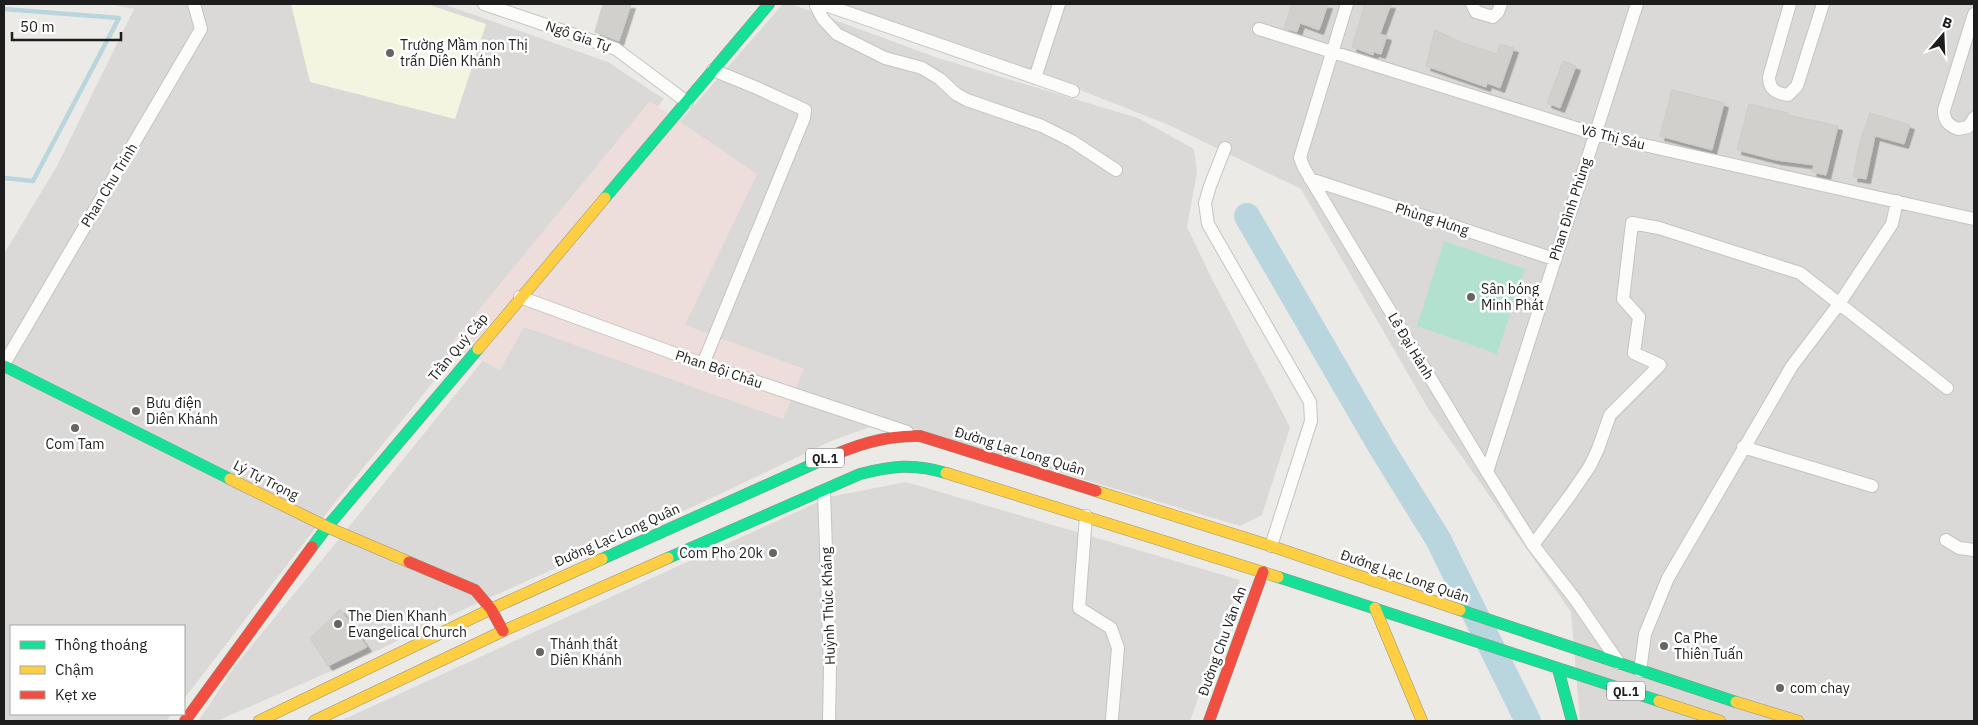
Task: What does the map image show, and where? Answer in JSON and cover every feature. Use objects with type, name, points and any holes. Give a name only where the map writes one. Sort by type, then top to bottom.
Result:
[{"type":"main road","name":"Trần Quý Cáp","points":[[184,721],[327,527],[769,4]]},
{"type":"main road","name":"Lý Tự Trọng","points":[[4,365],[327,527],[475,590],[491,609],[503,631]]},
{"type":"main road","name":"Đường Lạc Long Quân","points":[[258,721],[491,609],[846,449],[879,438],[906,435],[920,436],[1271,546],[1420,598],[1798,721]]},
{"type":"main road","name":"QL.1","points":[[314,721],[503,631],[665,559],[860,474],[892,466],[919,467],[941,471],[1425,624],[1720,721]]},
{"type":"main road","name":"Đường Chu Văn An","points":[[1209,721],[1262,572]]},
{"type":"main road","points":[[1375,608],[1422,721]]},
{"type":"main road","points":[[1558,668],[1572,721]]},
{"type":"street","name":"Phan Chu Trinh","points":[[4,365],[201,29],[194,4]]},
{"type":"street","name":"Ngô Gia Tự","points":[[484,4],[616,48],[687,102]]},
{"type":"street","points":[[816,4],[823,18],[837,34],[885,58],[922,68],[967,100],[1042,126],[1072,141],[1116,170]]},
{"type":"street","points":[[823,4],[1073,92]]},
{"type":"street","points":[[1035,78],[1059,4]]},
{"type":"street","name":"Lê Đại Hành","points":[[1346,4],[1300,158],[1310,179],[1337,220],[1487,472],[1533,545],[1575,599],[1619,663]]},
{"type":"street","points":[[1472,4],[1476,12],[1493,17],[1498,12],[1501,4]]},
{"type":"street","name":"Phan Đình Phùng","points":[[1487,472],[1637,4]]},
{"type":"street","points":[[1790,4],[1769,77],[1769,85],[1773,90],[1788,95],[1797,86],[1824,4]]},
{"type":"street","points":[[1974,14],[1944,110],[1946,121],[1958,129],[1968,127],[1974,118]]},
{"type":"street","name":"Võ Thị Sáu","points":[[1259,29],[1595,134],[1974,219]]},
{"type":"street","points":[[703,364],[804,118],[805,110],[713,70]]},
{"type":"street","points":[[1225,148],[1205,204],[1208,224],[1310,402],[1312,421],[1271,546]]},
{"type":"street","name":"Phùng Hưng","points":[[1310,179],[1554,259]]},
{"type":"street","points":[[1640,671],[1645,634],[1668,578],[1792,366],[1839,304],[1892,224],[1897,201]]},
{"type":"street","points":[[1533,545],[1590,466],[1610,415],[1660,365],[1634,352],[1639,317],[1623,299],[1632,223],[1659,228],[1800,273],[1947,388]]},
{"type":"street","name":"Phan Bội Châu","points":[[520,297],[703,364],[920,436]]},
{"type":"street","points":[[1743,447],[1872,486]]},
{"type":"street","name":"Huỳnh Thúc Kháng","points":[[824,491],[830,668],[829,721]]},
{"type":"street","points":[[1086,516],[1079,608],[1111,628],[1118,648],[1112,718]]},
{"type":"street","points":[[1946,540],[1959,548],[1974,550]]},
{"type":"shaded area","points":[[110,4],[443,4],[608,62],[664,99],[333,505],[185,698],[185,625],[10,625],[10,715],[171,715],[166,721],[4,721],[4,254],[57,166],[134,9]]},
{"type":"shaded area","name":"Trường Mầm non Thị trấn Diên Khánh","points":[[291,4],[427,4],[486,24],[455,119],[310,82]]},
{"type":"shaded area","points":[[783,4],[791,4],[938,58],[1138,118],[1194,149],[1197,172],[1187,227],[1211,277],[1290,427],[1262,515],[1240,526],[887,421],[831,441],[701,503],[440,620],[368,655],[217,721],[200,721],[235,666],[625,184]]},
{"type":"shaded area","points":[[844,4],[1974,4],[1974,721],[1580,721],[1571,612],[1429,410],[1301,189],[1169,125],[986,53]]},
{"type":"shaded area","points":[[650,101],[757,174],[685,325],[804,369],[783,419],[524,327],[500,370],[450,345]]},
{"type":"shaded area","points":[[906,482],[1240,580],[1190,721],[340,721],[829,497]]},
{"type":"green space","name":"Sân bóng Minh Phát","points":[[1444,241],[1525,269],[1497,354],[1417,326]]},
{"type":"building","points":[[603,4],[631,4],[619,41],[595,32]]},
{"type":"building","points":[[1292,4],[1328,4],[1319,30],[1300,23],[1297,32],[1284,28]]},
{"type":"building","points":[[1365,4],[1391,4],[1380,34],[1387,36],[1381,54],[1374,52],[1373,55],[1352,47]]},
{"type":"building","points":[[1435,30],[1460,42],[1497,54],[1500,44],[1514,48],[1500,88],[1487,83],[1486,87],[1426,66]]},
{"type":"building","points":[[1563,61],[1576,66],[1560,108],[1547,103]]},
{"type":"building","points":[[1672,90],[1724,103],[1712,150],[1660,136]]},
{"type":"building","points":[[1749,104],[1838,126],[1826,175],[1812,172],[1814,165],[1776,160],[1737,150]]},
{"type":"building","points":[[1870,113],[1910,125],[1904,144],[1875,136],[1866,179],[1853,177],[1860,142]]},
{"type":"building","name":"The Dien Khanh Evangelical Church","points":[[340,609],[367,647],[328,666],[310,638]]},
{"type":"waterway","points":[[4,9],[119,18],[33,181],[4,178]]},
{"type":"waterway","points":[[1247,216],[1381,447],[1438,539],[1528,721]]},
{"type":"traffic: fast","points":[[605,198],[769,4]]},
{"type":"traffic: fast","points":[[312,547],[478,349]]},
{"type":"traffic: fast","points":[[4,366],[230,479]]},
{"type":"traffic: fast","points":[[602,559],[820,461]]},
{"type":"traffic: fast","points":[[668,558],[860,474],[903,467],[923,468],[946,473]]},
{"type":"traffic: fast","points":[[1278,577],[1659,701]]},
{"type":"traffic: fast","points":[[1460,610],[1736,702]]},
{"type":"traffic: fast","points":[[1558,669],[1572,721]]},
{"type":"traffic: slow","points":[[478,349],[605,198]]},
{"type":"traffic: slow","points":[[946,473],[1278,577]]},
{"type":"traffic: slow","points":[[230,479],[327,527],[409,562]]},
{"type":"traffic: slow","points":[[1096,491],[1271,546],[1460,610]]},
{"type":"traffic: slow","points":[[314,721],[503,631],[668,558]]},
{"type":"traffic: slow","points":[[259,721],[491,609],[602,559]]},
{"type":"traffic: slow","points":[[1375,608],[1422,721]]},
{"type":"traffic: slow","points":[[1659,701],[1720,721]]},
{"type":"traffic: slow","points":[[1736,702],[1798,721]]},
{"type":"traffic: jam","points":[[820,461],[869,442],[894,437],[920,436],[1096,491]]},
{"type":"traffic: jam","points":[[185,721],[312,547]]},
{"type":"traffic: jam","points":[[409,562],[475,590],[491,609],[503,631]]},
{"type":"traffic: jam","points":[[1209,721],[1263,572]]},
{"type":"place","name":"Trường Mầm non Thị trấn Diên Khánh","points":[[390,53]]},
{"type":"place","name":"Sân bóng Minh Phát","points":[[1471,297]]},
{"type":"place","name":"Bưu điện Diên Khánh","points":[[136,411]]},
{"type":"place","name":"Com Tam","points":[[75,428]]},
{"type":"place","name":"Com Pho 20k","points":[[773,553]]},
{"type":"place","name":"The Dien Khanh Evangelical Church","points":[[338,624]]},
{"type":"place","name":"Ca Phe Thiên Tuấn","points":[[1664,646]]},
{"type":"place","name":"Thánh thất Diên Khánh","points":[[540,652]]},
{"type":"place","name":"com chay","points":[[1780,688]]}]
